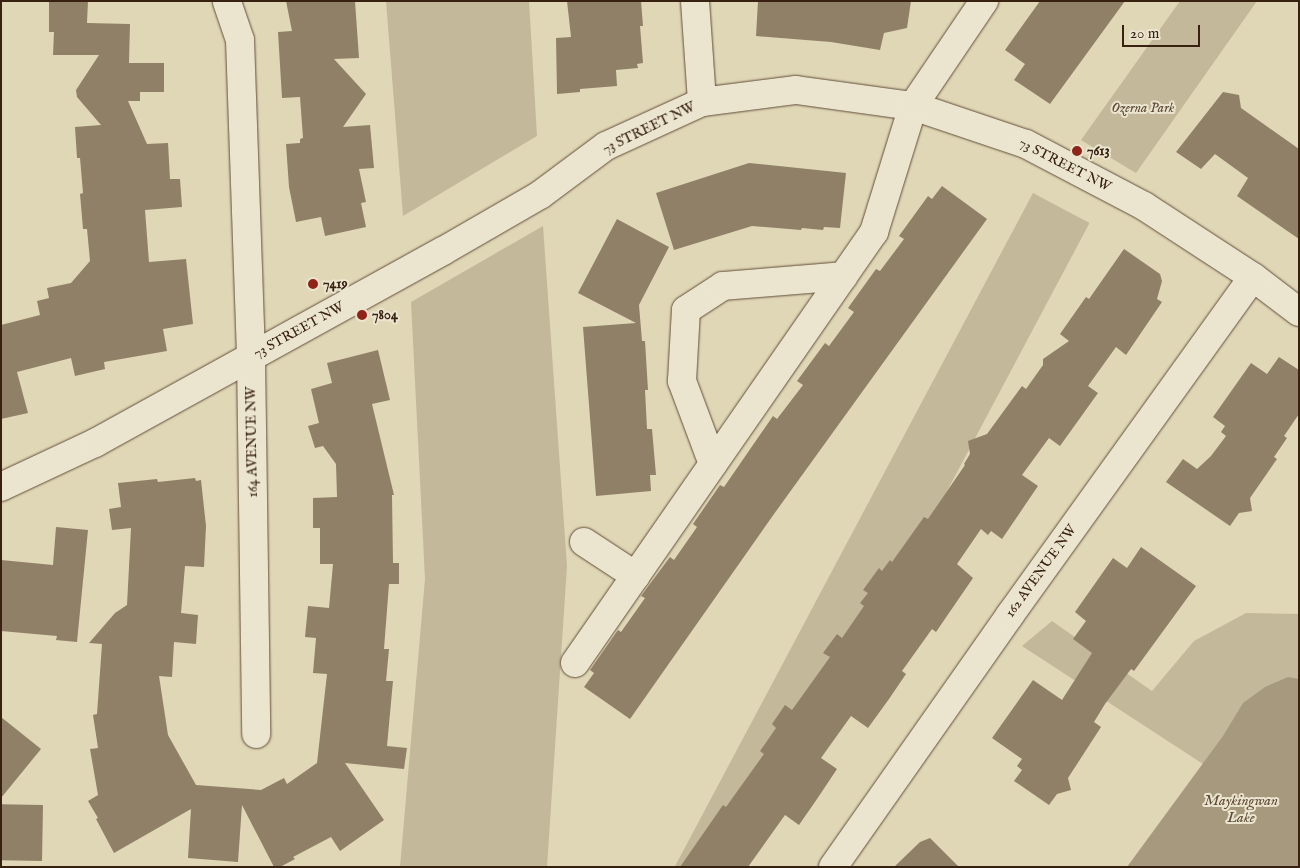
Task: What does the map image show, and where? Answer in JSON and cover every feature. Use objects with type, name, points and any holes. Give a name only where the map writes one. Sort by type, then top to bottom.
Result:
[{"type":"street","points":[[695,1],[702,102]]},
{"type":"street","points":[[575,663],[874,232],[914,106],[984,1]]},
{"type":"street","name":"164 AVENUE NW","points":[[227,2],[240,40],[251,357],[256,734]]},
{"type":"street","name":"73 STREET NW","points":[[1,487],[95,443],[540,195],[606,146],[702,102],[796,90],[914,106],[1026,144],[1144,206],[1253,277],[1299,312]]},
{"type":"street","points":[[714,464],[682,381],[686,310],[723,286],[844,276]]},
{"type":"street","name":"162 AVENUE NW","points":[[832,867],[1044,567],[1253,277]]},
{"type":"street","points":[[584,542],[636,576]]},
{"type":"green space","points":[[386,1],[529,1],[537,136],[403,216]]},
{"type":"green space","name":"Ozerna Park","points":[[1180,1],[1257,1],[1136,173],[1081,140]]},
{"type":"green space","points":[[1033,193],[1090,223],[747,867],[675,867]]},
{"type":"green space","points":[[543,226],[567,566],[547,867],[400,867],[425,579],[411,302]]},
{"type":"green space","points":[[1246,613],[1299,614],[1299,768],[1203,764],[1022,646],[1052,621],[1152,691],[1194,641]]},
{"type":"water","name":"Maykingwan Lake","points":[[1288,677],[1299,679],[1299,867],[1127,867],[1223,736],[1243,703],[1265,687]]},
{"type":"building","points":[[49,1],[88,1],[87,23],[130,24],[129,63],[164,63],[164,92],[140,92],[140,101],[128,101],[147,144],[168,143],[170,179],[180,179],[182,207],[145,210],[149,262],[186,259],[193,324],[163,329],[167,351],[104,362],[105,369],[75,376],[71,358],[17,372],[28,413],[1,419],[1,325],[40,315],[37,301],[49,298],[47,288],[71,283],[90,261],[87,229],[83,229],[80,194],[83,193],[80,158],[77,158],[75,127],[101,125],[77,97],[76,90],[99,55],[53,55],[54,32],[49,32]]},
{"type":"building","points":[[286,1],[355,1],[359,58],[334,59],[366,94],[343,127],[370,125],[374,168],[359,169],[366,202],[361,203],[366,227],[325,236],[321,217],[296,222],[289,187],[286,144],[300,143],[300,139],[303,138],[300,97],[282,98],[278,32],[292,31]]},
{"type":"building","points":[[567,1],[641,1],[643,26],[640,26],[643,63],[637,64],[638,68],[616,70],[617,86],[580,89],[580,92],[557,94],[556,38],[571,37]]},
{"type":"building","points":[[758,1],[911,1],[907,28],[884,33],[880,50],[831,42],[756,36]]},
{"type":"building","points":[[1040,1],[1125,1],[1050,104],[1014,80],[1025,64],[1005,50]]},
{"type":"building","points":[[1223,92],[1239,95],[1241,108],[1299,149],[1299,239],[1237,196],[1248,178],[1215,154],[1201,169],[1176,152]]},
{"type":"building","points":[[749,163],[846,173],[840,228],[824,227],[823,230],[802,228],[801,230],[752,226],[674,250],[656,193]]},
{"type":"building","points":[[942,186],[987,219],[774,514],[630,719],[584,687],[594,673],[590,670],[618,630],[621,632],[645,598],[641,596],[670,557],[674,560],[697,527],[693,524],[720,485],[724,487],[773,416],[777,419],[803,385],[797,381],[825,343],[829,346],[854,312],[848,308],[876,269],[880,271],[904,239],[899,236],[928,196],[932,199]]},
{"type":"building","points":[[617,219],[669,247],[639,305],[642,341],[645,341],[648,390],[645,390],[647,429],[652,429],[656,475],[650,475],[651,491],[596,496],[583,327],[636,323],[578,293]]},
{"type":"building","points":[[1124,249],[1160,274],[1162,281],[1157,299],[1162,302],[1126,355],[1116,347],[1088,386],[1098,393],[1060,446],[1049,438],[1022,475],[1038,486],[1002,539],[991,531],[988,535],[981,529],[957,564],[973,578],[936,632],[932,629],[902,671],[906,674],[868,728],[851,716],[821,758],[837,769],[799,825],[785,815],[748,867],[680,867],[723,805],[726,807],[764,754],[760,751],[776,728],[772,724],[785,705],[792,710],[830,657],[823,653],[837,634],[842,638],[864,606],[860,603],[868,593],[863,590],[879,568],[882,571],[890,560],[892,562],[924,517],[928,519],[965,465],[970,454],[968,441],[987,434],[1022,386],[1026,389],[1043,365],[1043,359],[1069,341],[1060,334],[1086,297],[1089,299]]},
{"type":"building","points":[[378,350],[390,400],[372,404],[394,495],[392,495],[393,563],[399,563],[399,584],[389,584],[384,649],[389,649],[386,681],[393,681],[387,746],[407,748],[404,769],[345,763],[384,820],[340,851],[331,837],[293,857],[295,859],[280,867],[274,867],[242,805],[238,862],[188,858],[191,809],[114,853],[88,801],[98,795],[90,749],[98,748],[93,715],[97,714],[102,644],[89,643],[115,613],[127,605],[131,528],[112,530],[109,509],[121,507],[118,483],[157,479],[158,482],[195,478],[196,481],[201,480],[206,526],[204,567],[185,566],[181,613],[198,615],[196,644],[174,642],[172,677],[159,676],[168,735],[196,785],[261,790],[284,778],[287,784],[317,763],[327,674],[313,673],[316,638],[305,637],[308,606],[329,608],[333,564],[320,564],[320,528],[313,528],[313,498],[337,497],[336,464],[323,446],[315,448],[308,426],[319,423],[311,389],[332,383],[327,363]]},
{"type":"building","points":[[1279,357],[1299,370],[1299,414],[1284,436],[1287,438],[1274,457],[1277,459],[1250,498],[1252,511],[1239,513],[1230,526],[1166,482],[1183,459],[1197,469],[1211,456],[1226,436],[1221,432],[1225,426],[1213,417],[1251,363],[1267,374]]},
{"type":"building","points":[[56,527],[88,530],[77,642],[56,640],[57,636],[1,631],[1,560],[53,565]]},
{"type":"building","points":[[1141,547],[1196,586],[1134,671],[1131,669],[1105,704],[1094,722],[1101,727],[1068,778],[1071,790],[1057,794],[1049,805],[1014,781],[1022,770],[1017,766],[1022,759],[992,738],[1033,680],[1062,700],[1092,653],[1073,639],[1086,621],[1075,612],[1113,558],[1127,568]]},
{"type":"building","points":[[1,717],[41,749],[1,798]]},
{"type":"building","points":[[1,804],[43,805],[42,861],[1,860]]},
{"type":"building","points":[[930,838],[959,867],[894,867],[920,842]]},
{"type":"place","name":"7613","points":[[1077,151]]},
{"type":"place","name":"7419","points":[[313,284]]},
{"type":"place","name":"7804","points":[[362,315]]}]
